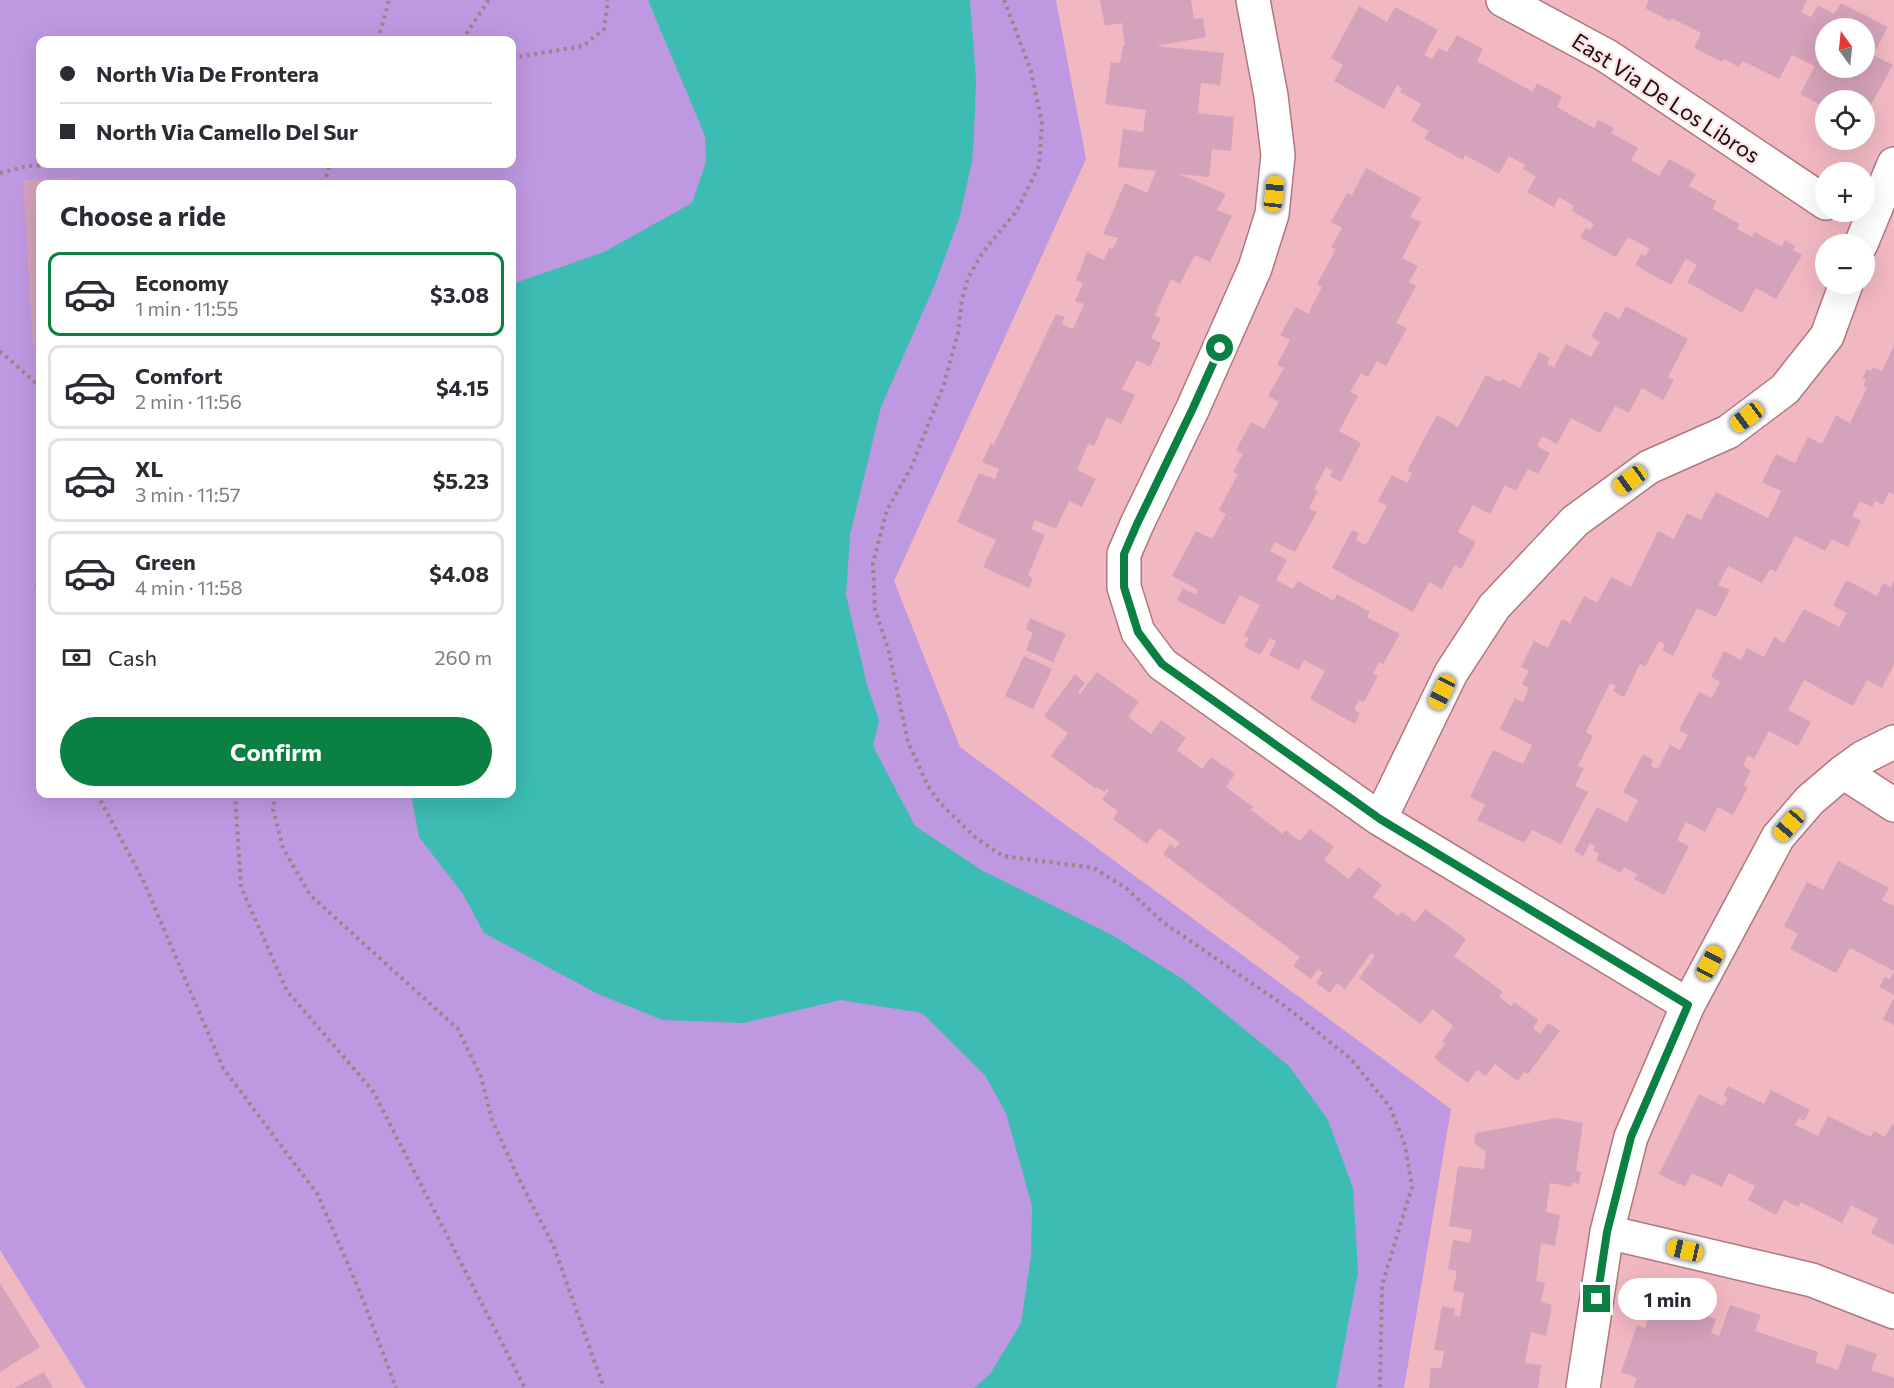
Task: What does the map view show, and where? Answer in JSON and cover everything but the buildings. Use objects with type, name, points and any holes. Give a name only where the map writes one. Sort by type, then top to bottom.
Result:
[{"type":"street","points":[[1253,0],[1271,96],[1278,155],[1272,214],[1255,268],[1193,408],[1124,554],[1124,587],[1138,632],[1162,664],[1380,819],[1688,1005]]},
{"type":"street","name":"East Via De Los Libros","points":[[1503,0],[1607,56],[1815,196]]},
{"type":"street","points":[[1864,234],[1894,164]]},
{"type":"street","points":[[1849,222],[1860,234]]},
{"type":"street","points":[[1380,819],[1451,673],[1494,607],[1575,521],[1649,467],[1728,432],[1785,389],[1827,336],[1842,294]]},
{"type":"street","points":[[1583,1388],[1607,1232],[1631,1137],[1688,1005],[1778,837],[1810,801],[1843,772],[1894,742]]},
{"type":"street","points":[[1843,772],[1894,805]]},
{"type":"street","points":[[1607,1232],[1812,1280],[1894,1312]]},
{"type":"path","points":[[379,36],[389,0]]},
{"type":"path","points":[[465,36],[489,0]]},
{"type":"path","points":[[516,57],[583,46],[604,29],[608,0]]},
{"type":"path","points":[[1005,0],[1034,81],[1042,124],[1039,166],[1016,212],[983,252],[968,278],[962,299],[958,333],[944,384],[912,466],[887,510],[873,563],[875,609],[889,652],[908,742],[928,786],[940,803],[976,838],[1004,856],[1094,868],[1127,889],[1164,923],[1285,1006],[1352,1059],[1390,1107],[1405,1145],[1412,1186],[1382,1285],[1380,1388]]},
{"type":"path","points":[[0,173],[36,166]]},
{"type":"path","points":[[0,351],[36,383]]},
{"type":"path","points":[[99,798],[143,880],[224,1068],[318,1195],[362,1297],[396,1388]]},
{"type":"path","points":[[235,798],[241,887],[287,991],[373,1091],[525,1388]]},
{"type":"path","points":[[274,798],[273,809],[283,848],[310,895],[458,1029],[481,1077],[492,1120],[554,1247],[604,1388]]},
{"type":"shaded area","points":[[0,0],[1056,0],[1086,159],[894,581],[960,747],[1451,1109],[1404,1388],[86,1388],[0,1250]]},
{"type":"water","points":[[648,0],[970,0],[976,79],[974,135],[972,161],[960,216],[935,284],[881,407],[850,535],[846,595],[867,685],[879,720],[873,746],[915,826],[983,871],[1112,935],[1184,980],[1289,1066],[1328,1120],[1353,1188],[1358,1272],[1336,1388],[974,1388],[990,1374],[1021,1323],[1031,1256],[1032,1206],[1006,1113],[985,1075],[922,1013],[841,1000],[743,1023],[663,1020],[598,994],[484,933],[463,894],[419,837],[412,798],[516,798],[516,283],[604,252],[692,203],[706,162],[705,136]]},
{"type":"route","points":[[1220,348],[1124,554],[1124,587],[1138,632],[1162,664],[1380,819],[1688,1005],[1631,1137],[1607,1232],[1597,1299]]}]
